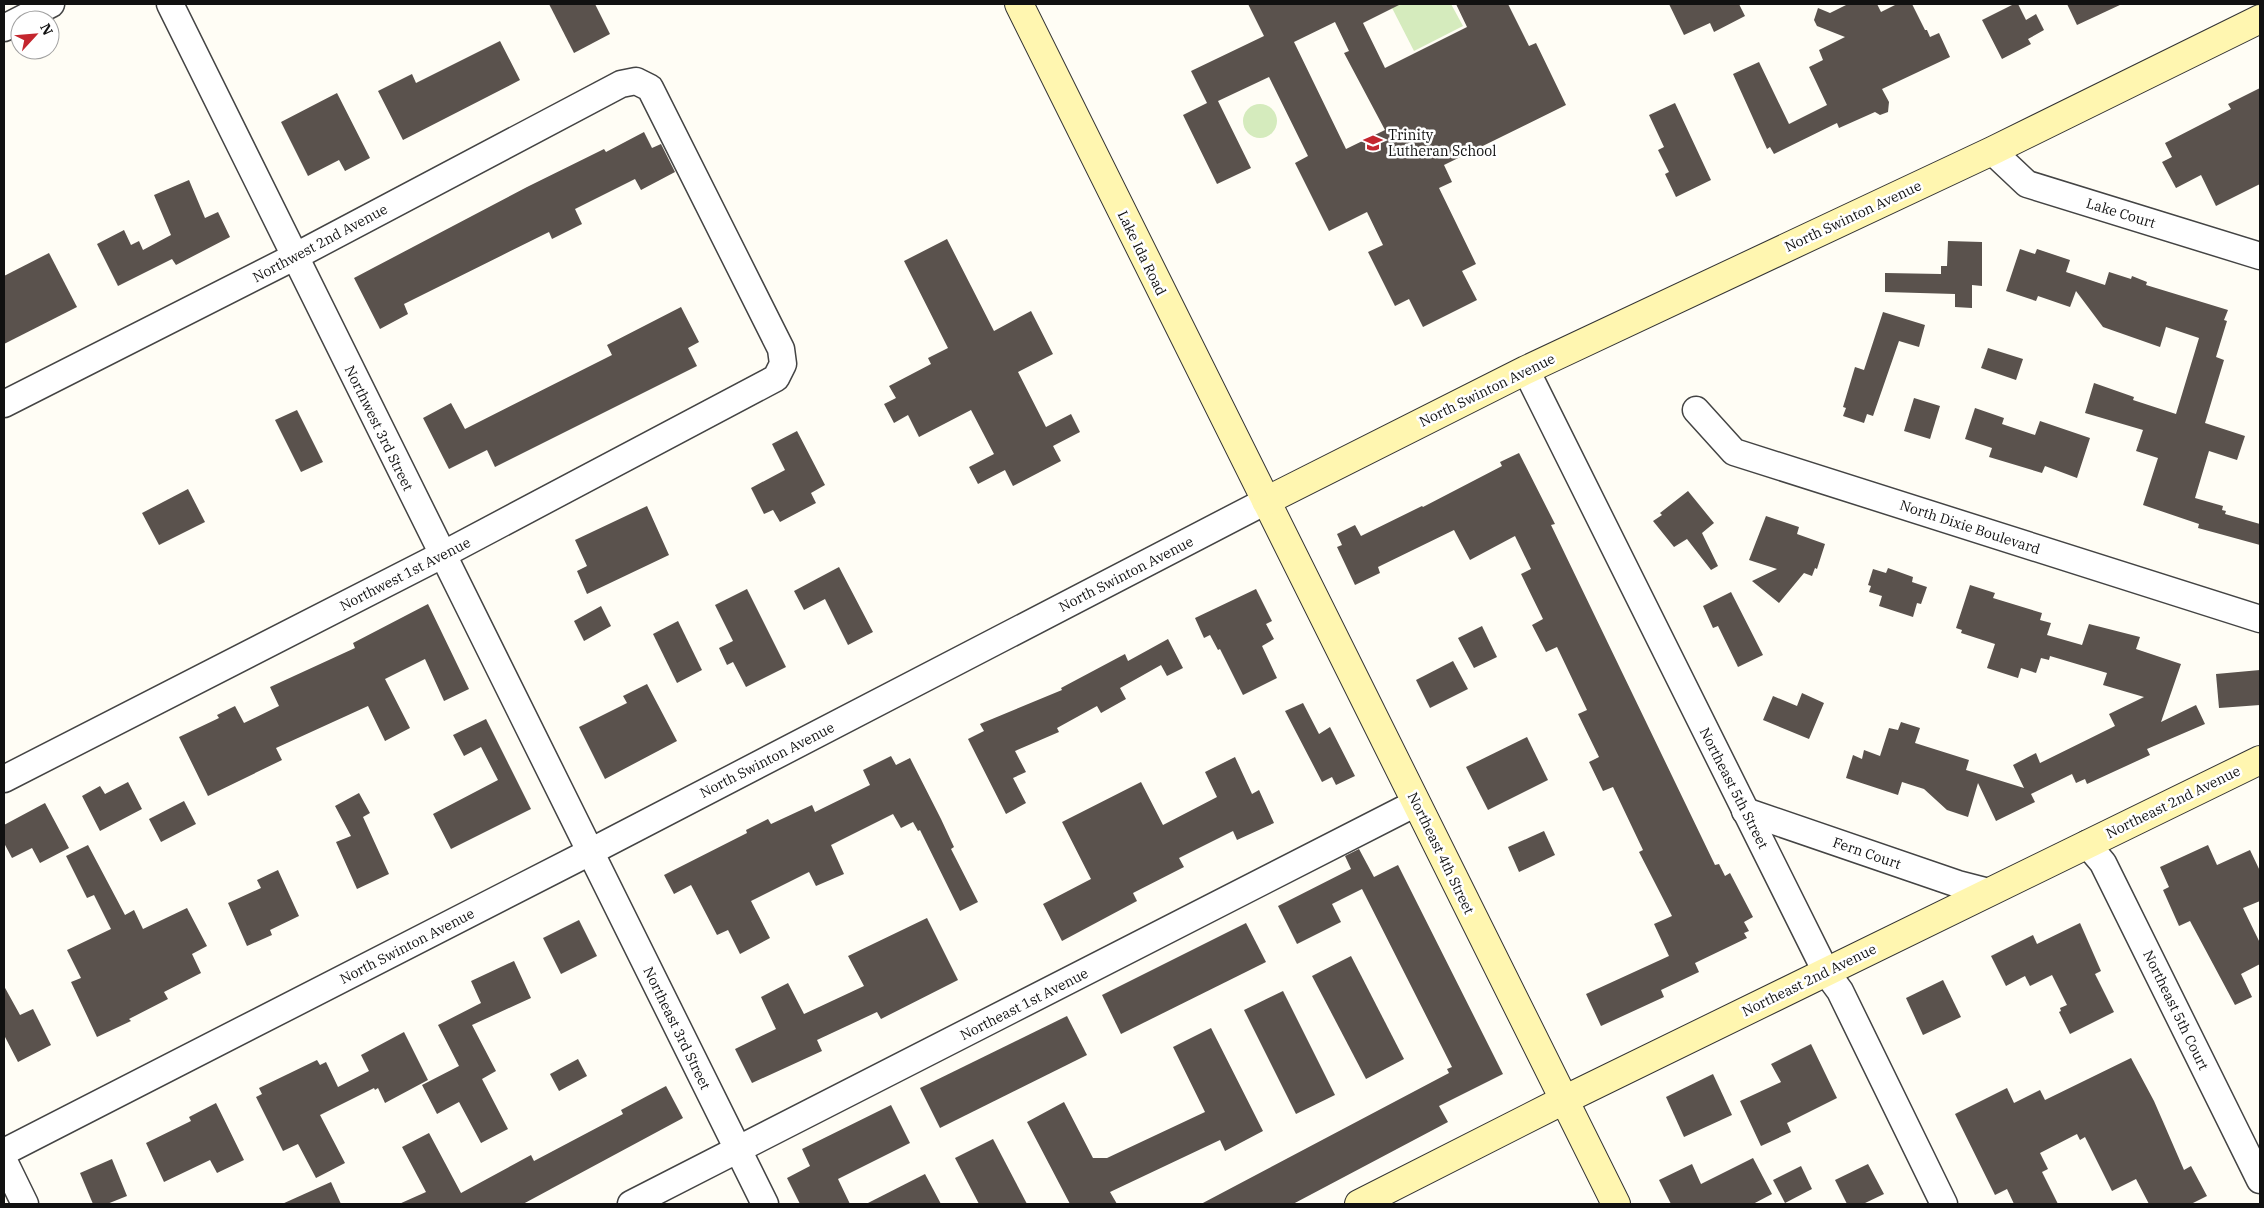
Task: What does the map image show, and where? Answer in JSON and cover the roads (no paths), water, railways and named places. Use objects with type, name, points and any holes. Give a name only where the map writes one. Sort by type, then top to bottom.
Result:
[{"type":"street","points":[[4,28],[51,4]]},
{"type":"street","name":"Northwest 3rd Street","points":[[170,4],[590,852]]},
{"type":"street","name":"Lake Ida Road","points":[[1019,4],[1266,501]]},
{"type":"street","name":"North Swinton Avenue","points":[[4,1152],[590,852],[1266,501],[1526,370],[1992,151],[2260,18]]},
{"type":"street","name":"Northwest 2nd Avenue","points":[[4,404],[294,257],[621,84],[636,81],[650,88],[781,349]]},
{"type":"street","name":"Lake Court","points":[[1992,151],[2026,184],[2260,256]]},
{"type":"street","name":"Northwest 1st Avenue","points":[[4,779],[442,555],[776,378],[783,364],[781,349]]},
{"type":"street","name":"Northeast 5th Street","points":[[1526,370],[1826,972],[1840,991],[1944,1204]]},
{"type":"street","name":"North Dixie Boulevard","points":[[1696,410],[1734,452],[2260,619]]},
{"type":"street","name":"Northeast 4th Street","points":[[1266,501],[1616,1204]]},
{"type":"street","name":"Northeast 2nd Avenue","points":[[1359,1204],[1564,1100],[2260,760]]},
{"type":"street","name":"Northeast 1st Avenue","points":[[632,1204],[1416,803]]},
{"type":"street","name":"Fern Court","points":[[1745,811],[1958,884],[1989,892]]},
{"type":"street","name":"Northeast 5th Court","points":[[2087,844],[2104,863],[2260,1180]]},
{"type":"street","name":"Northeast 3rd Street","points":[[590,852],[765,1204]]},
{"type":"street","points":[[4,1162],[25,1204]]},
{"type":"place","name":"Trinity Lutheran School","points":[[1373,143]]}]
